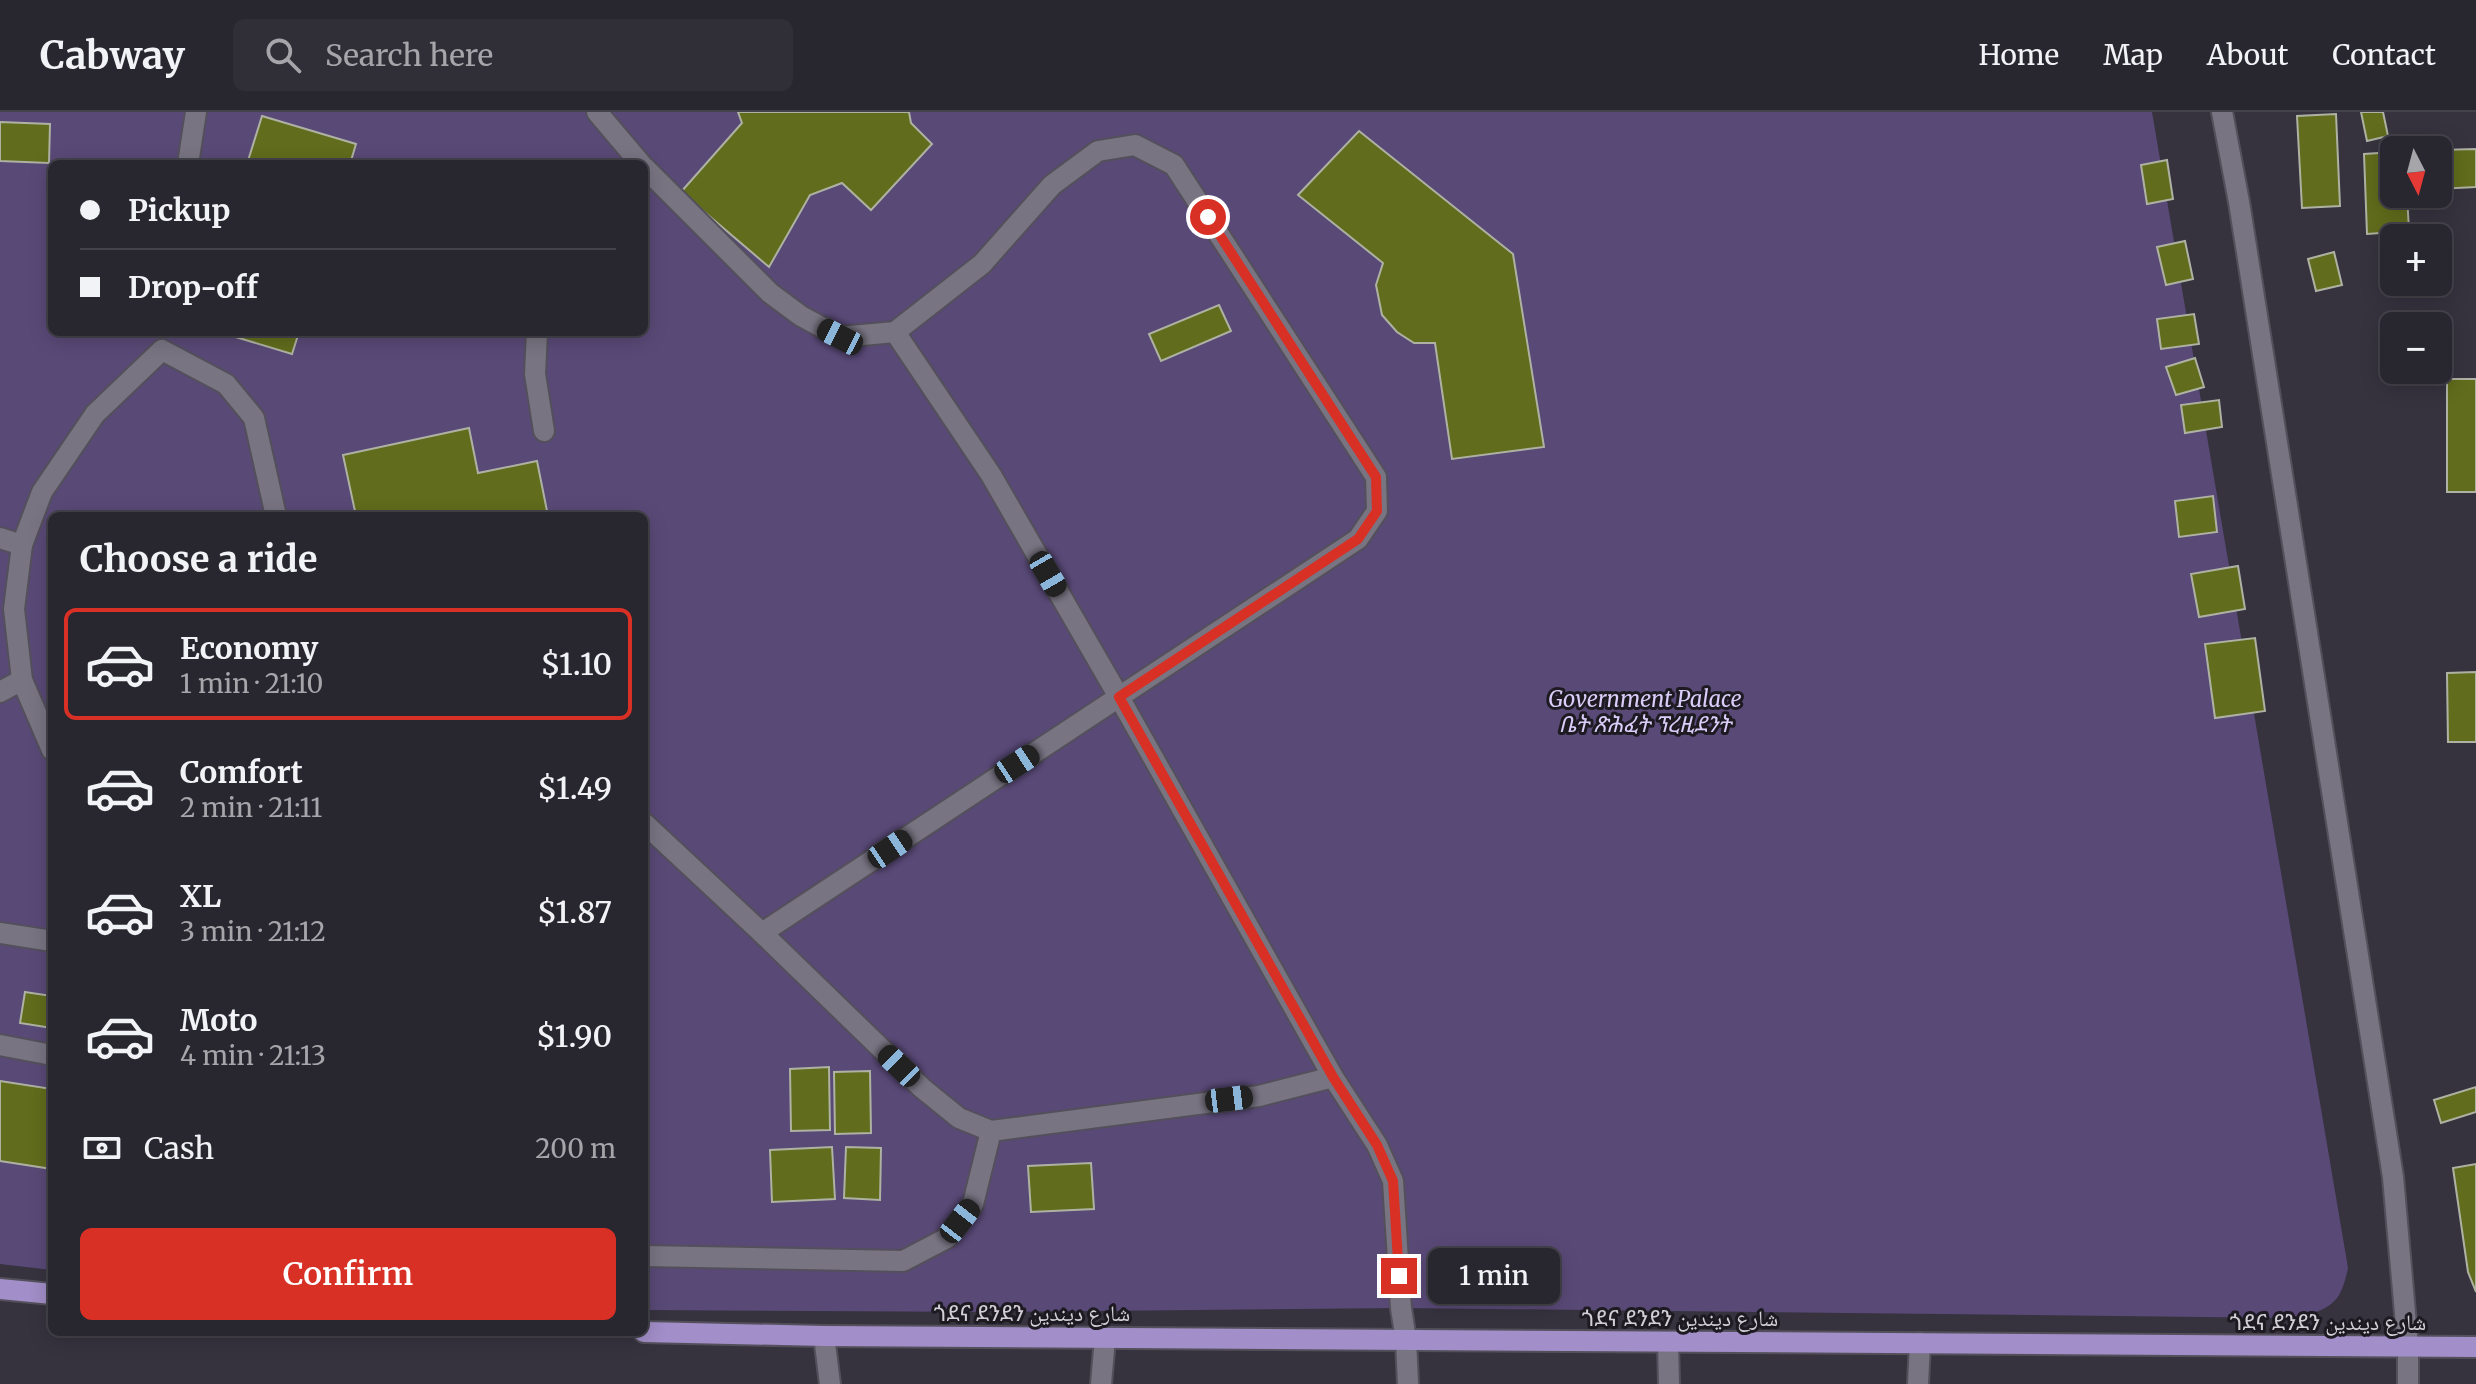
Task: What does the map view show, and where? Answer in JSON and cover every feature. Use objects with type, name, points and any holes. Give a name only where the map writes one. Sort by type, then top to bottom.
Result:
[{"type":"main road","points":[[0,1289],[48,1294]]},
{"type":"main road","name":"ጎደና ደንደን شارع ديندين","points":[[648,1332],[824,1336],[2476,1347]]},
{"type":"street","points":[[189,160],[196,112]]},
{"type":"street","points":[[597,112],[636,160]]},
{"type":"street","points":[[2222,112],[2239,202],[2393,1177],[2408,1347],[2408,1384]]},
{"type":"street","points":[[648,174],[770,293],[801,316],[840,337],[895,332],[982,264],[1052,185],[1098,151],[1135,145],[1174,165],[1376,477],[1377,511],[1358,539],[762,933]]},
{"type":"street","points":[[895,332],[991,475],[1333,1077],[1377,1145],[1393,1181],[1408,1384]]},
{"type":"street","points":[[537,336],[535,374],[544,431]]},
{"type":"street","points":[[48,741],[22,680],[14,609],[22,545],[42,492],[95,414],[164,341],[226,384],[254,418],[275,512]]},
{"type":"street","points":[[0,538],[22,545]]},
{"type":"street","points":[[0,692],[22,680]]},
{"type":"street","points":[[648,827],[922,1088],[959,1118],[991,1131],[1259,1096],[1333,1077]]},
{"type":"street","points":[[0,933],[48,940]]},
{"type":"street","points":[[0,1045],[48,1054]]},
{"type":"street","points":[[648,1256],[903,1261],[947,1238],[973,1204],[991,1131]]},
{"type":"street","points":[[824,1336],[830,1384]]},
{"type":"street","points":[[1101,1384],[1105,1338]]},
{"type":"street","points":[[1668,1342],[1669,1384]]},
{"type":"street","points":[[1918,1384],[1920,1343]]},
{"type":"green space","name":"Government Palace ቤት ጽሕፈት ፕረዚደንት","points":[[0,112],[2152,112],[2348,1268],[2342,1290],[2327,1307],[2298,1318],[1401,1308],[1001,1312],[648,1310],[648,512],[48,512],[48,1270],[0,1264]]},
{"type":"building","points":[[738,112],[909,112],[911,123],[932,144],[871,210],[842,183],[810,195],[769,267],[681,192],[742,123]]},
{"type":"building","points":[[2361,112],[2383,112],[2388,136],[2367,141]]},
{"type":"building","points":[[2336,114],[2340,206],[2302,208],[2297,116]]},
{"type":"building","points":[[262,116],[356,144],[351,160],[248,160]]},
{"type":"building","points":[[0,122],[50,124],[48,163],[0,161]]},
{"type":"building","points":[[1359,131],[1513,254],[1544,447],[1452,459],[1435,343],[1414,343],[1397,332],[1382,315],[1376,285],[1383,263],[1298,195]]},
{"type":"building","points":[[2476,149],[2476,187],[2452,188],[2452,150]]},
{"type":"building","points":[[2380,153],[2380,208],[2408,208],[2409,224],[2380,224],[2380,233],[2367,234],[2364,154]]},
{"type":"building","points":[[2167,160],[2173,199],[2147,204],[2141,165]]},
{"type":"building","points":[[2185,241],[2193,279],[2166,285],[2157,247]]},
{"type":"building","points":[[2334,252],[2342,285],[2316,291],[2308,259]]},
{"type":"building","points":[[1219,305],[1231,331],[1161,361],[1149,334]]},
{"type":"building","points":[[2194,314],[2199,344],[2161,349],[2157,319]]},
{"type":"building","points":[[232,336],[298,336],[292,354]]},
{"type":"building","points":[[2195,358],[2204,387],[2176,395],[2166,367]]},
{"type":"building","points":[[2452,379],[2476,379],[2476,492],[2447,492],[2447,384],[2452,384]]},
{"type":"building","points":[[2219,400],[2222,427],[2185,433],[2181,405]]},
{"type":"building","points":[[469,428],[478,473],[537,461],[547,512],[355,512],[343,455]]},
{"type":"building","points":[[2213,496],[2217,532],[2179,537],[2175,501]]},
{"type":"building","points":[[2238,566],[2245,609],[2199,617],[2191,574]]},
{"type":"building","points":[[2255,638],[2265,711],[2215,718],[2205,644]]},
{"type":"building","points":[[2476,672],[2476,742],[2448,742],[2447,673]]},
{"type":"building","points":[[25,992],[48,995],[48,1027],[20,1023]]},
{"type":"building","points":[[829,1067],[830,1130],[791,1131],[790,1069]]},
{"type":"building","points":[[870,1071],[871,1133],[835,1134],[834,1072]]},
{"type":"building","points":[[0,1081],[48,1088],[48,1168],[0,1161]]},
{"type":"building","points":[[2476,1087],[2476,1112],[2441,1123],[2434,1100]]},
{"type":"building","points":[[832,1147],[835,1199],[772,1202],[770,1150]]},
{"type":"building","points":[[846,1147],[881,1148],[880,1200],[844,1198]]},
{"type":"building","points":[[1091,1163],[1094,1209],[1031,1212],[1028,1166]]},
{"type":"building","points":[[2476,1164],[2476,1292],[2468,1272],[2453,1168]]},
{"type":"route","points":[[1208,217],[1376,477],[1377,511],[1358,539],[1119,697],[1333,1077],[1377,1145],[1393,1181],[1399,1276]]}]
